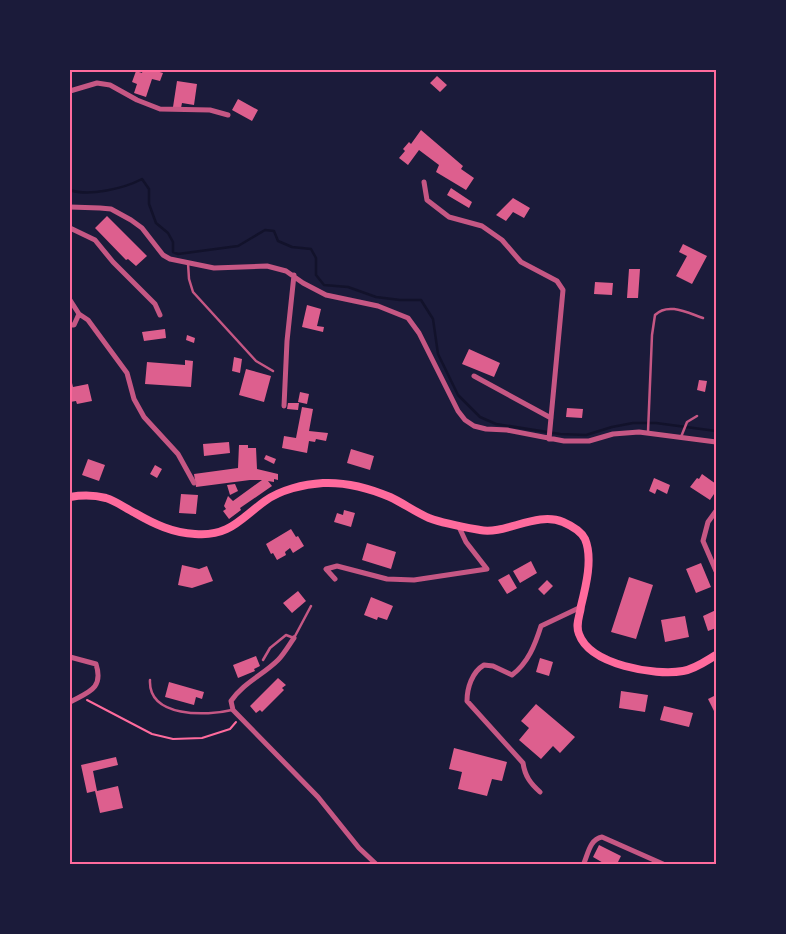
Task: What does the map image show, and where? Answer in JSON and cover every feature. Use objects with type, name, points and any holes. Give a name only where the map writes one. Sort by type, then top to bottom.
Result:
[{"type":"main road","points":[[70,497],[86,495],[107,498],[174,532],[210,534],[222,532],[238,523],[266,500],[281,493],[323,483],[361,486],[389,497],[429,518],[459,527],[484,531],[553,518],[571,526],[584,537],[588,560],[577,625],[579,635],[584,644],[609,662],[660,671],[684,671],[696,667],[716,655]]},
{"type":"street","points":[[70,92],[97,83],[110,86],[160,110],[210,110],[228,115]]},
{"type":"street","points":[[424,182],[427,200],[449,217],[482,226],[502,240],[521,262],[557,281],[563,290],[549,438]]},
{"type":"street","points":[[70,207],[111,210],[131,220],[142,228],[163,255],[170,259],[214,268],[267,266],[286,271],[303,283],[326,295],[378,306],[408,318],[419,333],[458,411],[465,420],[474,426],[549,438],[589,441],[613,434],[648,430],[682,434],[716,442]]},
{"type":"street","points":[[70,228],[95,240],[113,262],[155,304],[160,315]]},
{"type":"street","points":[[284,406],[286,341],[294,275]]},
{"type":"street","points":[[70,300],[79,314],[88,320],[127,373],[134,399],[144,417],[178,454],[194,483]]},
{"type":"street","points":[[70,326],[74,325],[79,314]]},
{"type":"street","points":[[474,376],[476,379],[551,418]]},
{"type":"street","points":[[716,511],[708,522],[703,541],[716,571]]},
{"type":"street","points":[[335,579],[326,569],[337,566],[387,579],[414,580],[487,569],[466,542],[459,527]]},
{"type":"street","points":[[540,792],[524,773],[523,763],[467,701],[467,691],[478,668],[484,665],[493,666],[512,675],[520,669],[530,654],[541,626],[581,607]]},
{"type":"street","points":[[294,638],[278,660],[235,695],[231,702],[233,710],[318,797],[359,848],[376,864]]},
{"type":"street","points":[[70,657],[96,664],[98,672],[96,686],[90,693],[70,702]]},
{"type":"street","points":[[584,863],[596,838],[602,837],[663,864]]},
{"type":"lane","points":[[188,264],[189,279],[194,292],[256,361],[273,371]]},
{"type":"lane","points":[[648,430],[653,328],[656,315],[663,309],[669,308],[703,318]]},
{"type":"lane","points":[[682,434],[687,422],[697,416]]},
{"type":"lane","points":[[263,660],[270,648],[286,635],[294,638],[312,606]]},
{"type":"lane","points":[[150,680],[150,689],[155,700],[170,710],[204,714],[233,710]]},
{"type":"path","points":[[81,696],[152,734],[166,738],[202,738],[230,728]]},
{"type":"building","points":[[143,70],[163,73],[160,81],[152,79],[146,97],[134,93],[137,84],[132,82],[136,71],[142,73]]},
{"type":"building","points":[[437,76],[447,85],[440,92],[430,83]]},
{"type":"building","points":[[177,81],[197,84],[194,105],[182,103],[181,108],[173,107]]},
{"type":"building","points":[[238,99],[258,110],[252,121],[232,110]]},
{"type":"building","points":[[421,130],[463,166],[461,169],[474,178],[466,190],[436,172],[439,165],[419,150],[408,165],[399,158],[405,151],[403,149],[409,142],[411,144]]},
{"type":"building","points":[[451,188],[472,202],[469,208],[447,195]]},
{"type":"building","points":[[513,198],[530,208],[524,218],[513,212],[506,221],[496,215]]},
{"type":"building","points":[[107,216],[147,256],[136,266],[128,259],[126,260],[95,228]]},
{"type":"building","points":[[683,244],[707,256],[692,284],[676,276],[687,256],[679,252]]},
{"type":"building","points":[[629,269],[640,269],[638,298],[627,298]]},
{"type":"building","points":[[595,282],[613,283],[612,295],[594,294]]},
{"type":"building","points":[[307,305],[321,309],[317,326],[324,327],[323,332],[302,327]]},
{"type":"building","points":[[165,329],[166,338],[144,341],[142,332]]},
{"type":"building","points":[[187,335],[195,338],[194,343],[186,340]]},
{"type":"building","points":[[469,349],[500,363],[494,377],[462,364]]},
{"type":"building","points":[[234,357],[242,359],[240,373],[232,371]]},
{"type":"building","points":[[185,360],[193,361],[191,387],[145,384],[147,362],[185,365]]},
{"type":"building","points":[[246,369],[271,376],[264,402],[239,395]]},
{"type":"building","points":[[699,380],[707,381],[705,392],[697,390]]},
{"type":"building","points":[[70,383],[72,383],[73,387],[88,384],[92,401],[77,404],[76,401],[70,402]]},
{"type":"building","points":[[300,392],[309,394],[307,404],[298,402]]},
{"type":"building","points":[[288,403],[299,403],[298,410],[287,409]]},
{"type":"building","points":[[302,407],[313,409],[309,431],[328,433],[326,441],[316,439],[315,442],[309,441],[307,453],[282,448],[284,436],[296,438]]},
{"type":"building","points":[[567,408],[583,409],[582,418],[566,417]]},
{"type":"building","points":[[229,442],[230,453],[204,456],[203,444]]},
{"type":"building","points":[[239,445],[248,445],[248,448],[256,448],[257,469],[278,474],[278,480],[274,479],[274,482],[268,481],[272,486],[240,508],[241,510],[229,519],[223,511],[226,509],[224,506],[228,496],[233,501],[262,480],[196,487],[194,474],[238,468]]},
{"type":"building","points":[[351,449],[374,456],[370,470],[347,463]]},
{"type":"building","points":[[266,455],[276,459],[274,464],[264,459]]},
{"type":"building","points":[[88,459],[105,465],[99,481],[82,475]]},
{"type":"building","points":[[155,465],[162,469],[157,478],[150,474]]},
{"type":"building","points":[[702,474],[716,484],[716,491],[710,500],[690,487]]},
{"type":"building","points":[[654,478],[670,485],[667,494],[657,489],[655,494],[649,491]]},
{"type":"building","points":[[235,484],[238,491],[230,495],[227,485]]},
{"type":"building","points":[[181,494],[198,495],[196,514],[179,513]]},
{"type":"building","points":[[344,510],[355,513],[351,527],[334,522],[337,513],[343,515]]},
{"type":"building","points":[[291,529],[304,546],[293,553],[290,548],[285,552],[286,555],[277,560],[273,553],[271,554],[266,544]]},
{"type":"building","points":[[367,543],[396,552],[391,569],[362,560]]},
{"type":"building","points":[[531,561],[537,573],[520,583],[513,571]]},
{"type":"building","points":[[701,563],[711,587],[696,593],[686,569]]},
{"type":"building","points":[[182,565],[199,569],[207,566],[213,581],[192,588],[178,585]]},
{"type":"building","points":[[509,574],[517,588],[507,594],[498,580]]},
{"type":"building","points":[[629,577],[653,585],[636,639],[611,632]]},
{"type":"building","points":[[547,580],[553,586],[544,595],[538,589]]},
{"type":"building","points":[[298,591],[306,601],[292,613],[283,603]]},
{"type":"building","points":[[371,597],[393,606],[387,620],[378,617],[377,620],[364,615]]},
{"type":"building","points":[[716,610],[716,628],[708,631],[703,616]]},
{"type":"building","points":[[685,616],[689,637],[665,642],[661,620]]},
{"type":"building","points":[[256,656],[260,666],[254,669],[255,671],[238,678],[233,665]]},
{"type":"building","points":[[540,658],[553,662],[549,676],[536,672]]},
{"type":"building","points":[[278,678],[286,685],[282,688],[284,690],[262,712],[260,710],[256,713],[250,706]]},
{"type":"building","points":[[169,682],[204,692],[202,699],[196,697],[194,705],[165,697]]},
{"type":"building","points":[[621,691],[648,695],[645,712],[619,708]]},
{"type":"building","points":[[716,695],[716,715],[708,699]]},
{"type":"building","points":[[536,704],[575,737],[560,753],[553,746],[541,759],[519,740],[529,728],[521,721]]},
{"type":"building","points":[[664,706],[693,713],[689,727],[660,720]]},
{"type":"building","points":[[454,748],[507,762],[502,781],[492,779],[487,796],[458,789],[462,772],[449,769]]},
{"type":"building","points":[[116,757],[118,765],[93,771],[97,791],[118,786],[123,808],[100,813],[95,791],[87,793],[81,765]]},
{"type":"building","points":[[599,845],[621,856],[617,864],[605,864],[593,857]]},
{"type":"waterway","points":[[70,190],[87,193],[97,192],[142,179],[149,189],[149,204],[156,223],[168,233],[173,242],[173,252],[178,254],[238,246],[265,230],[274,231],[278,241],[292,247],[311,249],[316,258],[316,275],[324,285],[348,287],[376,297],[421,300],[433,319],[438,354],[458,395],[480,417],[496,424],[560,434],[586,435],[633,423],[656,423],[716,431]]}]
